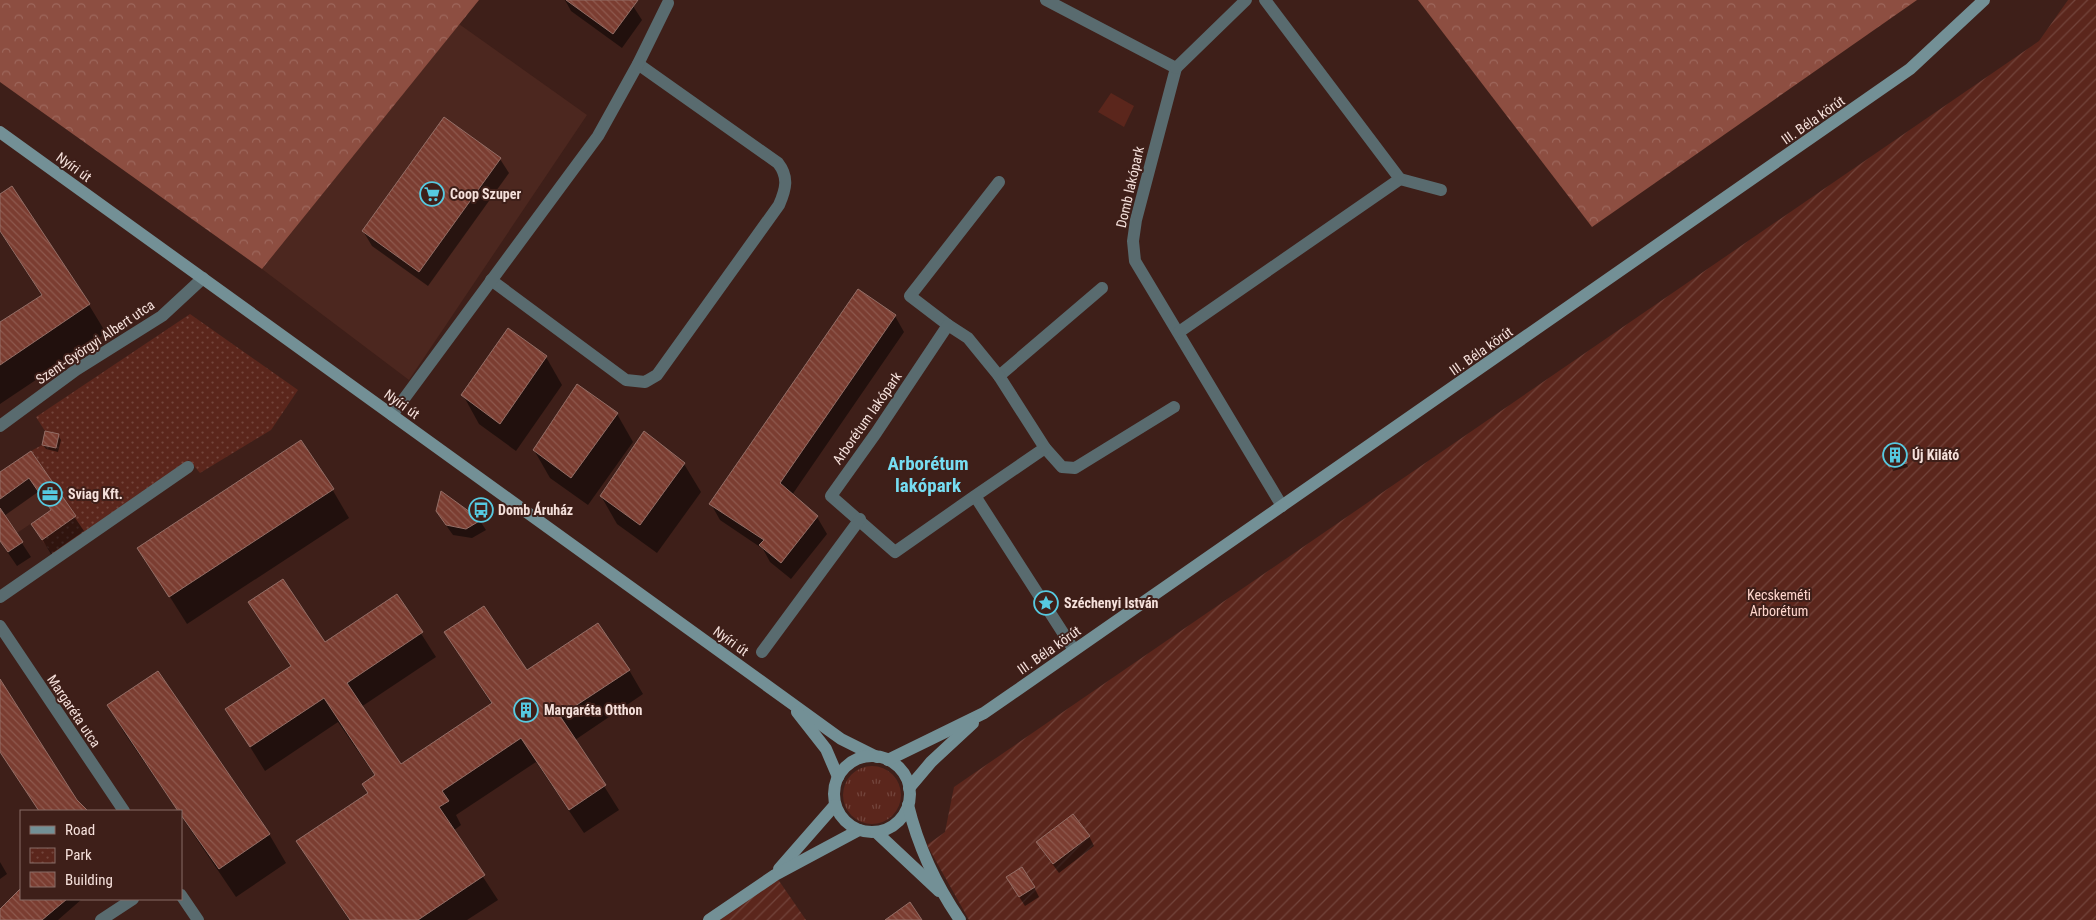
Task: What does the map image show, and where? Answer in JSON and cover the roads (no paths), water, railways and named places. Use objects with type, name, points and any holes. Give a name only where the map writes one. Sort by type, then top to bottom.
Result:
[{"type":"street","points":[[1046,0],[1176,68],[1246,0]]},
{"type":"street","points":[[1265,0],[1400,179],[1442,190]]},
{"type":"street","name":"III. Béla körút","points":[[909,788],[930,762],[984,713],[1902,75],[1984,0]]},
{"type":"street","points":[[392,416],[598,136],[638,64],[668,3]]},
{"type":"street","points":[[491,280],[626,380],[646,382],[657,375],[780,205],[786,184],[785,173],[778,163],[638,64]]},
{"type":"street","name":"Domb lakópark","points":[[1176,68],[1136,220],[1133,247],[1135,261],[1282,506]]},
{"type":"street","name":"Nyíri út","points":[[0,132],[841,739],[882,758]]},
{"type":"street","points":[[1179,332],[1400,179]]},
{"type":"street","points":[[999,182],[910,296],[968,338],[999,376],[1045,448],[1062,467],[1075,468],[1174,407]]},
{"type":"street","name":"Szent-Györgyi Albert utca","points":[[0,426],[76,370],[162,316],[203,278]]},
{"type":"street","points":[[999,376],[1102,288]]},
{"type":"street","name":"Arborétum lakópark","points":[[948,325],[876,433],[831,496],[860,519],[895,552],[1045,448]]},
{"type":"street","points":[[0,597],[188,467]]},
{"type":"street","points":[[974,496],[1074,650]]},
{"type":"street","points":[[762,652],[860,519]]},
{"type":"street","name":"Margaréta utca","points":[[0,626],[123,810]]},
{"type":"street","name":"Nyíri út","points":[[788,700],[826,749],[838,777]]},
{"type":"street","name":"III. Béla körút","points":[[882,758],[984,713]]},
{"type":"street","points":[[865,757],[882,758],[898,767],[905,777],[909,788],[908,805],[904,815],[896,824],[887,829],[876,832],[859,830],[840,816],[835,805],[834,796],[838,777],[854,761],[865,757]]},
{"type":"street","points":[[774,875],[835,805]]},
{"type":"street","points":[[908,805],[920,845],[946,898],[960,920]]},
{"type":"street","points":[[709,920],[774,875],[859,830]]},
{"type":"street","points":[[876,832],[946,898]]},
{"type":"street","points":[[182,896],[198,920]]},
{"type":"street","points":[[101,920],[131,900]]},
{"type":"place","name":"Coop Szuper","points":[[432,194]]},
{"type":"place","name":"Új Kilátó","points":[[1895,455]]},
{"type":"place","name":"Sviag Kft.","points":[[50,494]]},
{"type":"place","name":"Domb Áruház","points":[[481,510]]},
{"type":"place","name":"Széchenyi István","points":[[1046,603]]},
{"type":"place","name":"Margaréta Otthon","points":[[526,710]]},
{"type":"district","name":"Arborétum lakópark","points":[[928,474]]},
{"type":"park label","name":"Kecskeméti Arborétum","points":[[1779,604]]}]
